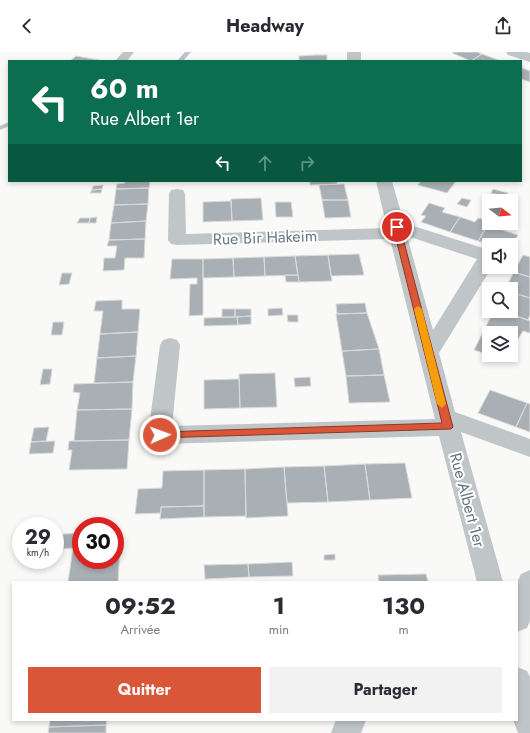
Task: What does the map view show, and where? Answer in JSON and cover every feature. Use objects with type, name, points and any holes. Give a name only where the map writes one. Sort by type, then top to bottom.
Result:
[{"type":"street","points":[[513,52],[530,58]]},
{"type":"street","name":"Rue Albert 1er","points":[[386,182],[397,230],[490,581]]},
{"type":"street","name":"Rue Bir Hakeim","points":[[177,194],[177,240],[397,230]]},
{"type":"street","points":[[397,230],[481,253],[486,256],[487,260],[429,353]]},
{"type":"street","points":[[170,345],[160,435],[447,422],[530,448]]},
{"type":"street","points":[[518,616],[530,582]]},
{"type":"street","points":[[518,686],[524,716]]},
{"type":"street","points":[[346,733],[351,721]]},
{"type":"lane","points":[[122,60],[129,52]]},
{"type":"building","points":[[477,52],[482,54],[473,60],[469,60],[452,53]]},
{"type":"building","points":[[482,54],[498,60],[473,60]]},
{"type":"building","points":[[327,55],[327,60],[299,60],[299,56]]},
{"type":"building","points":[[76,56],[99,60],[71,60]]},
{"type":"building","points":[[522,68],[530,71],[530,82],[522,79]]},
{"type":"building","points":[[150,182],[149,188],[116,189],[117,184]]},
{"type":"building","points":[[310,182],[337,182],[337,184],[310,185]]},
{"type":"building","points":[[420,182],[455,182],[447,193],[418,185]]},
{"type":"building","points":[[344,184],[348,200],[322,200],[319,185]]},
{"type":"building","points":[[103,185],[102,189],[92,190],[93,186]]},
{"type":"building","points":[[149,188],[148,204],[114,205],[116,189]]},
{"type":"building","points":[[102,189],[101,193],[90,193],[92,190]]},
{"type":"building","points":[[493,189],[508,193],[494,194],[491,193]]},
{"type":"building","points":[[261,198],[263,220],[232,221],[231,199]]},
{"type":"building","points":[[462,198],[471,200],[467,207],[457,204]]},
{"type":"building","points":[[322,200],[348,200],[351,217],[325,218]]},
{"type":"building","points":[[231,201],[232,221],[203,222],[203,202]]},
{"type":"building","points":[[275,202],[291,202],[293,217],[276,217]]},
{"type":"building","points":[[429,203],[445,208],[442,212],[460,217],[450,232],[421,222],[426,216],[421,215]]},
{"type":"building","points":[[148,204],[146,221],[111,223],[114,205]]},
{"type":"building","points":[[97,217],[96,223],[89,223],[90,218]]},
{"type":"building","points":[[460,217],[475,222],[478,218],[482,219],[482,230],[485,230],[478,241],[450,232]]},
{"type":"building","points":[[80,218],[90,218],[89,223],[77,223]]},
{"type":"building","points":[[146,221],[145,239],[109,240],[111,223]]},
{"type":"building","points":[[485,230],[502,230],[518,235],[516,238],[482,238],[482,242],[478,241]]},
{"type":"building","points":[[145,239],[144,258],[125,258],[124,270],[103,271],[104,258],[115,258],[117,246],[107,246],[109,240]]},
{"type":"building","points":[[359,254],[364,275],[331,276],[328,255]]},
{"type":"building","points":[[328,255],[332,281],[299,282],[295,256]]},
{"type":"building","points":[[523,255],[530,257],[530,277],[518,273],[518,264]]},
{"type":"building","points":[[295,256],[298,275],[265,276],[264,257]]},
{"type":"building","points":[[264,257],[265,276],[234,277],[233,258]]},
{"type":"building","points":[[233,258],[234,277],[203,278],[203,259]]},
{"type":"building","points":[[172,259],[203,259],[203,315],[189,316],[190,284],[197,284],[197,278],[170,279]]},
{"type":"building","points":[[62,273],[72,273],[69,284],[59,285]]},
{"type":"building","points":[[518,273],[530,277],[530,298],[518,294],[518,282],[509,282],[513,274]]},
{"type":"building","points":[[285,275],[298,275],[299,282],[286,282]]},
{"type":"building","points":[[518,294],[530,298],[530,315],[528,320],[518,317]]},
{"type":"building","points":[[122,300],[122,309],[140,309],[138,332],[100,334],[103,311],[94,311],[96,301]]},
{"type":"building","points":[[365,303],[367,313],[337,314],[336,304]]},
{"type":"building","points":[[282,308],[283,315],[268,316],[268,309]]},
{"type":"building","points":[[222,309],[235,309],[235,317],[222,317]]},
{"type":"building","points":[[235,309],[251,309],[251,316],[235,317]]},
{"type":"building","points":[[367,313],[379,349],[342,351],[336,314]]},
{"type":"building","points":[[287,315],[298,315],[298,322],[288,322]]},
{"type":"building","points":[[251,316],[251,324],[238,325],[237,317]]},
{"type":"building","points":[[237,317],[238,325],[204,326],[204,318]]},
{"type":"building","points":[[518,317],[530,321],[530,333],[523,331],[518,339],[518,326],[486,326],[490,318],[518,318]]},
{"type":"building","points":[[53,322],[64,322],[62,335],[51,335]]},
{"type":"building","points":[[138,332],[136,356],[97,358],[100,334]]},
{"type":"building","points":[[482,334],[482,353],[474,350]]},
{"type":"building","points":[[379,349],[384,375],[346,376],[342,351]]},
{"type":"building","points":[[136,356],[133,382],[94,383],[97,358]]},
{"type":"building","points":[[43,369],[52,369],[50,384],[40,385]]},
{"type":"building","points":[[275,373],[277,407],[240,408],[239,374]]},
{"type":"building","points":[[384,375],[390,402],[349,403],[346,376]]},
{"type":"building","points":[[310,377],[311,386],[295,387],[294,378]]},
{"type":"building","points":[[239,379],[240,408],[204,409],[204,380]]},
{"type":"building","points":[[133,382],[132,409],[77,410],[80,393],[73,392],[74,384]]},
{"type":"building","points":[[490,390],[527,403],[516,427],[478,413]]},
{"type":"building","points":[[527,403],[530,404],[530,432],[516,427]]},
{"type":"building","points":[[132,409],[129,440],[74,441],[77,410]]},
{"type":"building","points":[[49,427],[46,441],[31,442],[34,428]]},
{"type":"building","points":[[129,440],[127,469],[69,470],[72,450],[68,450],[69,441]]},
{"type":"building","points":[[55,441],[53,453],[29,454],[31,442]]},
{"type":"building","points":[[405,463],[412,498],[370,500],[365,464]]},
{"type":"building","points":[[365,464],[370,500],[328,502],[324,466]]},
{"type":"building","points":[[324,466],[328,502],[287,503],[284,467]]},
{"type":"building","points":[[284,467],[288,516],[246,518],[245,469]]},
{"type":"building","points":[[245,469],[246,516],[204,517],[204,470]]},
{"type":"building","points":[[204,470],[204,506],[161,507],[161,513],[135,514],[138,489],[162,488],[163,471]]},
{"type":"building","points":[[204,506],[204,517],[160,519],[161,507]]},
{"type":"building","points":[[64,534],[72,534],[72,548],[64,549]]},
{"type":"building","points":[[335,554],[335,560],[324,560],[324,555]]},
{"type":"building","points":[[72,555],[72,569],[119,569],[118,581],[68,581]]},
{"type":"building","points":[[292,562],[293,576],[249,577],[248,564]]},
{"type":"building","points":[[248,564],[249,577],[205,579],[204,565]]},
{"type":"building","points":[[426,574],[428,581],[379,581],[378,575]]},
{"type":"building","points":[[50,721],[107,721],[106,725],[49,727]]},
{"type":"building","points":[[106,725],[106,733],[48,733],[49,727]]},
{"type":"waterway","points":[[181,60],[188,52]]},
{"type":"waterway","points":[[0,128],[8,124]]},
{"type":"slow traffic","points":[[418,309],[442,404]]},
{"type":"route","points":[[160,435],[448,427],[397,227]]}]
